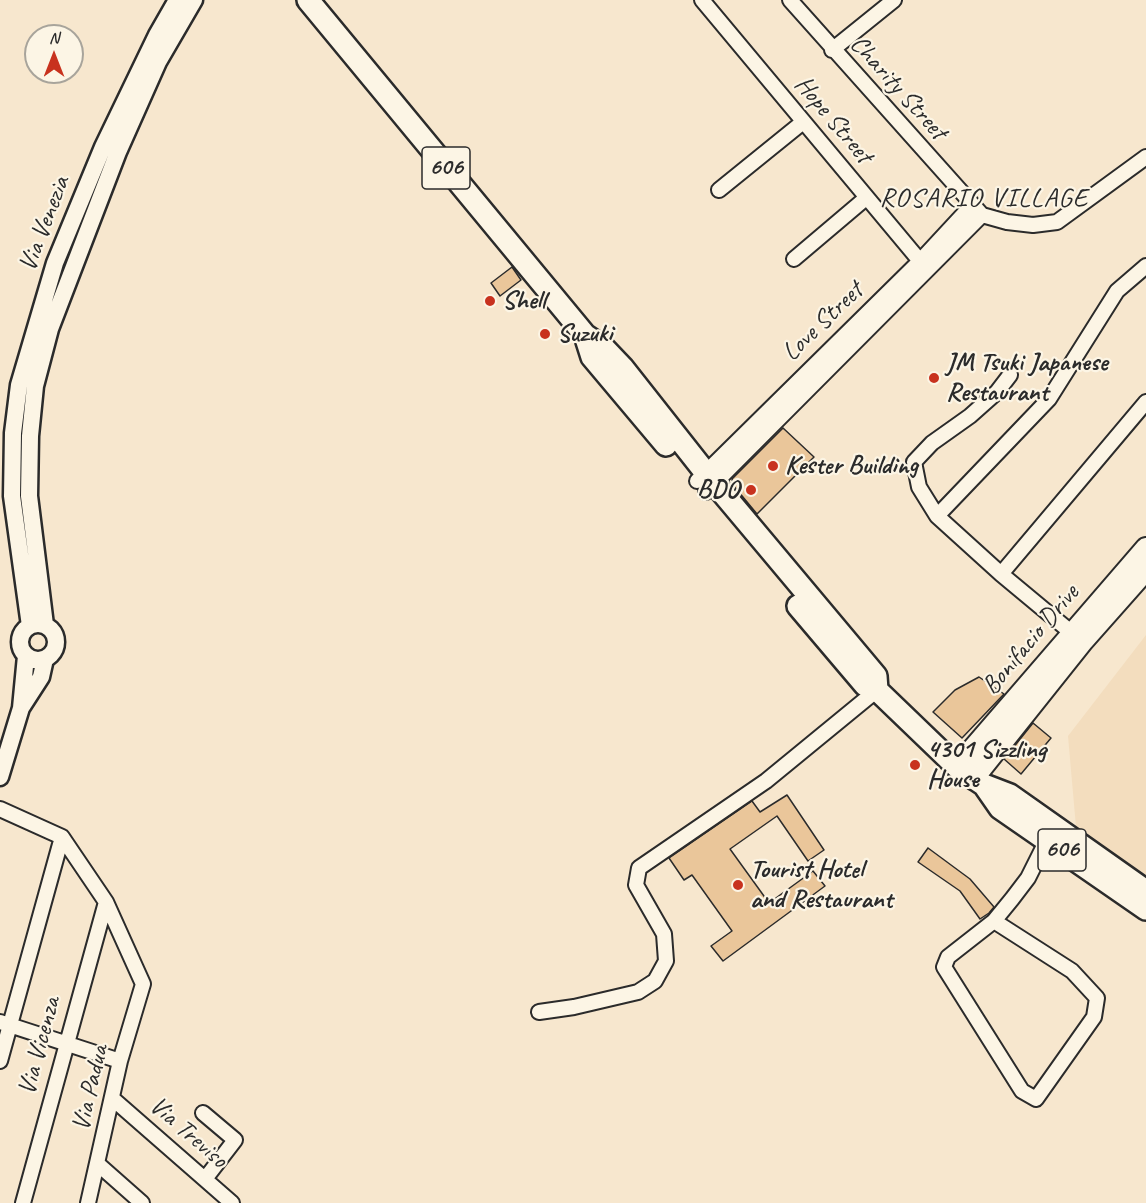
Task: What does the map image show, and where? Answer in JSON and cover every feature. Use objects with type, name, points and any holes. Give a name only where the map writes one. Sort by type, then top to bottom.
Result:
[{"type":"main road","name":"606","points":[[308,0],[585,335],[592,357],[706,482],[835,652],[865,684],[877,690],[972,777],[1010,795],[1050,834],[1134,889],[1146,909]]},
{"type":"main road","name":"Bonifacio Drive","points":[[972,777],[1146,548]]},
{"type":"main road","name":"Bonifacio Drive","points":[[1077,637],[1146,570]]},
{"type":"street","name":"Via Venezia","points":[[38,626],[12,496],[13,433],[19,385],[59,253],[103,147],[157,35],[177,0]]},
{"type":"street","name":"Via Venezia","points":[[38,626],[29,496],[30,436],[35,386],[50,329],[118,152],[158,62],[194,0]]},
{"type":"street","name":"Hope Street","points":[[702,0],[924,266]]},
{"type":"street","name":"Charity Street","points":[[790,0],[977,211]]},
{"type":"street","points":[[832,50],[894,0]]},
{"type":"street","points":[[719,190],[803,122]]},
{"type":"street","points":[[977,211],[1033,225],[1057,222],[1146,158]]},
{"type":"street","points":[[794,259],[866,198]]},
{"type":"street","name":"Love Street","points":[[706,482],[977,211]]},
{"type":"street","points":[[937,516],[1049,399],[1117,291],[1146,266]]},
{"type":"street","points":[[1010,375],[988,400],[932,443],[914,462],[919,487],[937,516],[1001,574],[1077,637]]},
{"type":"street","points":[[1001,574],[1146,402]]},
{"type":"street","points":[[0,777],[4,750],[21,708],[41,677],[45,659],[56,645],[54,633],[38,626],[20,640],[26,656],[21,708]]},
{"type":"street","points":[[26,656],[35,660],[45,659]]},
{"type":"street","points":[[539,1012],[574,1007],[638,992],[655,981],[666,961],[664,934],[636,885],[639,868],[766,781],[877,690]]},
{"type":"street","points":[[0,809],[62,837],[106,902]]},
{"type":"street","points":[[994,921],[1072,971],[1097,998],[1094,1017],[1036,1099],[1022,1091],[944,968],[948,957],[994,921],[1028,878],[1050,834]]},
{"type":"street","points":[[0,1061],[5,1024],[62,837]]},
{"type":"street","name":"Via Padua","points":[[88,1203],[99,1164],[120,1060],[143,984],[106,902]]},
{"type":"street","name":"Via Vicenza","points":[[22,1203],[106,902]]},
{"type":"street","points":[[5,1024],[66,1041],[120,1060]]},
{"type":"street","name":"Via Treviso","points":[[113,1099],[231,1203]]},
{"type":"street","points":[[203,1113],[235,1140],[205,1179]]},
{"type":"street","points":[[99,1164],[142,1203]]},
{"type":"shaded area","points":[[1146,635],[1146,875],[1076,827],[1068,736]]},
{"type":"building","points":[[512,267],[521,280],[500,296],[491,283]]},
{"type":"building","name":"Kester Building","points":[[783,428],[814,457],[757,514],[733,485],[732,479]]},
{"type":"building","points":[[979,677],[1004,694],[962,738],[933,712],[955,690]]},
{"type":"building","points":[[1033,723],[1051,738],[1021,774],[1004,759]]},
{"type":"building","points":[[787,795],[824,850],[808,861],[777,816],[730,849],[769,903],[813,871],[825,886],[723,961],[711,946],[732,931],[692,875],[684,880],[669,858],[752,801],[760,812]]},
{"type":"building","points":[[928,848],[970,879],[994,907],[989,913],[980,919],[960,891],[918,862]]},
{"type":"place","name":"Shell","points":[[490,301]]},
{"type":"place","name":"Suzuki","points":[[545,334]]},
{"type":"place","name":"JM Tsuki Japanese Restaurant","points":[[934,378]]},
{"type":"place","name":"Kester Building","points":[[773,466]]},
{"type":"place","name":"BDO","points":[[751,490]]},
{"type":"place","name":"4301 Sizzling House","points":[[915,765]]},
{"type":"place","name":"Tourist Hotel and Restaurant","points":[[738,885]]},
{"type":"district","name":"ROSARIO VILLAGE","points":[[984,199]]}]
